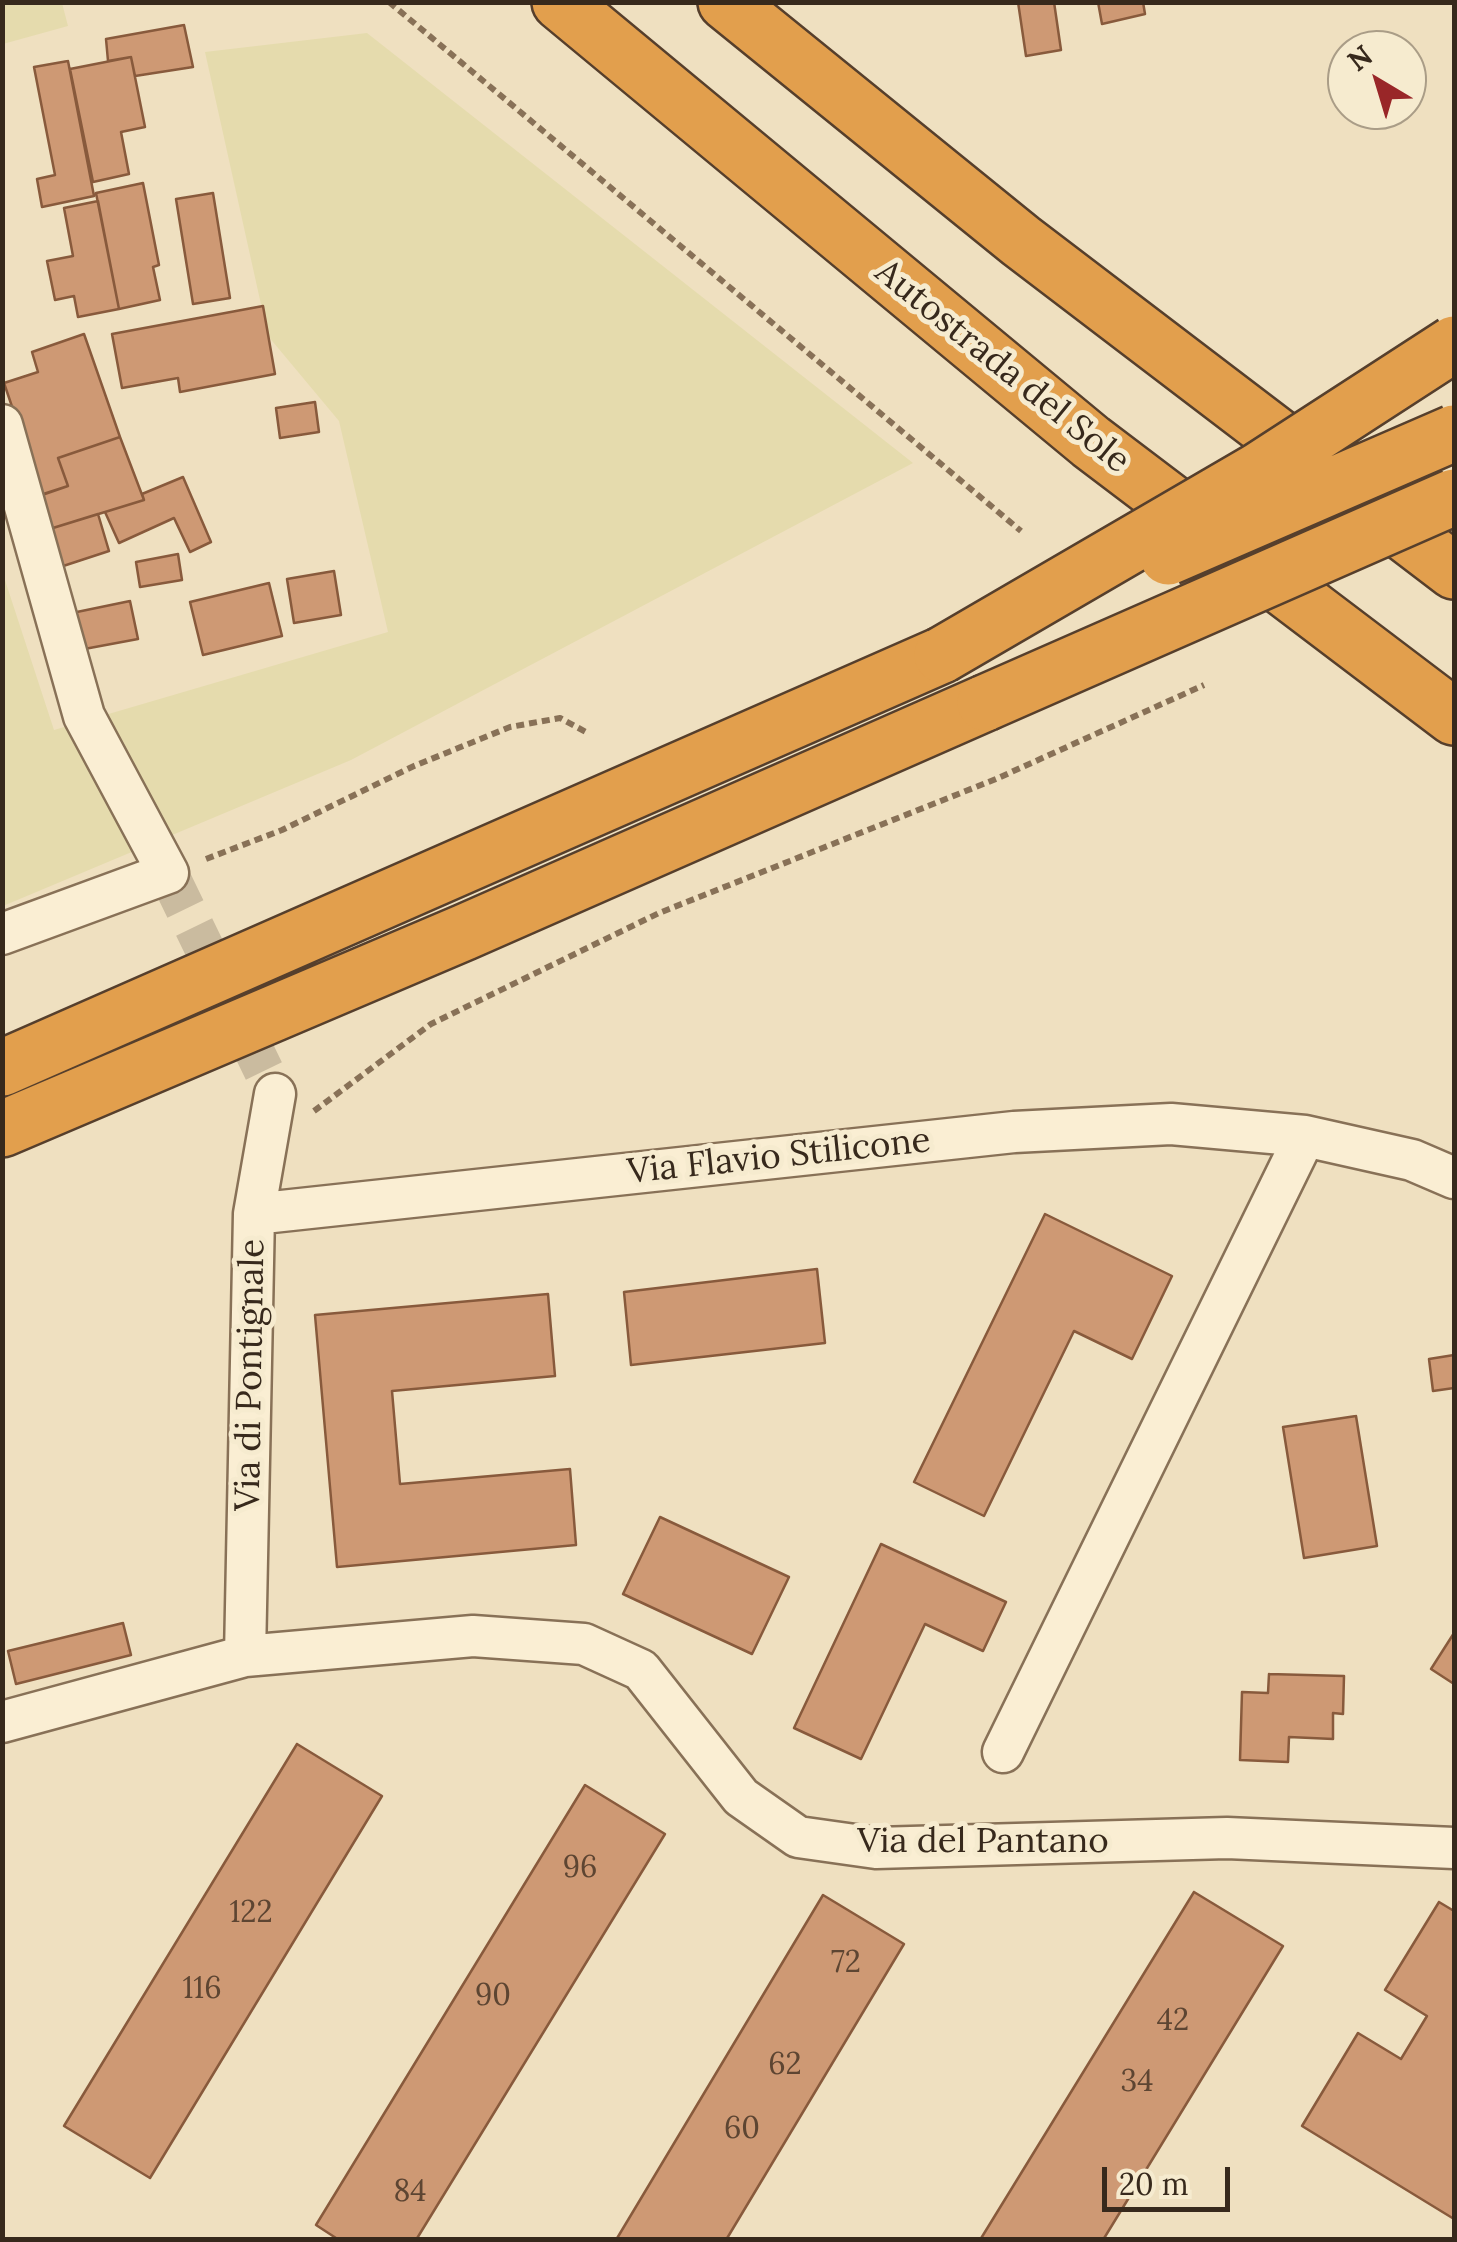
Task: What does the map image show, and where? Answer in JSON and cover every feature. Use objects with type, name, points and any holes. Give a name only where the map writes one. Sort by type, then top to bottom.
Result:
[{"type":"highway","name":"Autostrada del Sole","points":[[560,2],[1091,442],[1454,717]]},
{"type":"highway","points":[[726,2],[1020,241],[1454,571]]},
{"type":"highway","points":[[942,656],[1258,471],[1454,344]]},
{"type":"highway","points":[[2,1068],[1454,433]]},
{"type":"highway","points":[[2,1129],[447,939],[1454,496]]},
{"type":"street","points":[[2,425],[84,716],[168,873],[2,934]]},
{"type":"street","name":"Via di Pontignale","points":[[246,1656],[254,1214],[274,1094]]},
{"type":"street","name":"Via Flavio Stilicone","points":[[254,1214],[1068,1127],[1171,1124],[1305,1136],[1412,1160],[1454,1178]]},
{"type":"street","points":[[1003,1752],[1305,1136]]},
{"type":"street","name":"Via del Pantano","points":[[2,1722],[246,1656],[472,1636],[584,1644],[642,1670],[741,1797],[798,1837],[876,1848],[1227,1838],[1454,1848]]},
{"type":"path","points":[[389,2],[1021,531]]},
{"type":"path","points":[[263,1161],[298,1123],[431,1024],[659,913],[996,779],[1204,686]]},
{"type":"path","points":[[168,873],[282,830],[414,766],[510,728],[560,718],[586,732]]},
{"type":"shaded area","points":[[3,2],[62,3],[68,26],[3,44]]},
{"type":"shaded area","points":[[367,33],[913,463],[351,760],[3,906],[2,571],[54,730],[388,632],[339,421],[268,336],[205,52]]},
{"type":"building","points":[[1018,2],[1054,2],[1061,50],[1026,56]]},
{"type":"building","points":[[1098,2],[1143,2],[1145,14],[1102,24]]},
{"type":"building","points":[[184,25],[193,67],[135,76],[131,57],[108,61],[106,39]]},
{"type":"building","points":[[131,57],[145,127],[121,132],[129,174],[93,182],[70,69]]},
{"type":"building","points":[[68,61],[94,196],[42,207],[37,179],[55,175],[34,67]]},
{"type":"building","points":[[143,183],[159,265],[153,267],[160,300],[119,309],[96,193]]},
{"type":"building","points":[[213,193],[230,298],[193,304],[176,199]]},
{"type":"building","points":[[98,201],[119,309],[78,317],[74,296],[55,300],[47,261],[73,256],[64,208]]},
{"type":"building","points":[[263,306],[275,374],[180,392],[178,378],[122,388],[112,334]]},
{"type":"building","points":[[84,334],[120,437],[58,458],[68,486],[42,495],[4,383],[38,372],[32,352]]},
{"type":"building","points":[[315,402],[319,432],[280,438],[276,408]]},
{"type":"building","points":[[120,437],[144,500],[40,532],[31,498],[68,486],[58,458]]},
{"type":"building","points":[[183,477],[211,542],[190,552],[174,518],[119,543],[105,512],[144,500],[142,494]]},
{"type":"building","points":[[98,514],[109,551],[51,570],[40,532]]},
{"type":"building","points":[[178,554],[182,580],[140,587],[136,562]]},
{"type":"building","points":[[334,571],[341,615],[294,623],[287,579]]},
{"type":"building","points":[[269,583],[282,636],[203,655],[190,602]]},
{"type":"building","points":[[130,601],[138,639],[79,650],[72,613]]},
{"type":"building","points":[[1045,1214],[1172,1276],[1132,1359],[1074,1331],[984,1516],[914,1482]]},
{"type":"building","points":[[817,1269],[825,1343],[631,1365],[624,1292]]},
{"type":"building","points":[[548,1294],[555,1376],[392,1391],[400,1484],[570,1469],[576,1545],[337,1567],[315,1315]]},
{"type":"building","points":[[1454,1355],[1454,1388],[1433,1391],[1429,1359]]},
{"type":"building","points":[[1356,1416],[1377,1546],[1304,1558],[1283,1427]]},
{"type":"building","points":[[660,1517],[789,1577],[752,1654],[623,1594]]},
{"type":"building","points":[[881,1544],[1006,1602],[983,1651],[925,1624],[861,1759],[794,1728]]},
{"type":"building","points":[[123,1623],[131,1655],[16,1684],[8,1651]]},
{"type":"building","points":[[1454,1633],[1454,1684],[1431,1669]]},
{"type":"building","points":[[1269,1674],[1344,1676],[1343,1714],[1333,1713],[1333,1739],[1289,1737],[1288,1762],[1240,1760],[1242,1692],[1268,1693]]},
{"type":"building","points":[[297,1744],[382,1796],[150,2178],[64,2126]]},
{"type":"building","points":[[585,1785],[665,1834],[416,2240],[339,2240],[316,2225]]},
{"type":"building","points":[[1194,1892],[1283,1946],[1103,2240],[980,2240]]},
{"type":"building","points":[[823,1895],[904,1944],[726,2240],[616,2240]]},
{"type":"building","points":[[1439,1902],[1454,1911],[1454,2219],[1302,2126],[1358,2033],[1401,2059],[1427,2016],[1385,1990]]},
{"type":"tunnel","points":[[168,873],[275,1094]]}]
